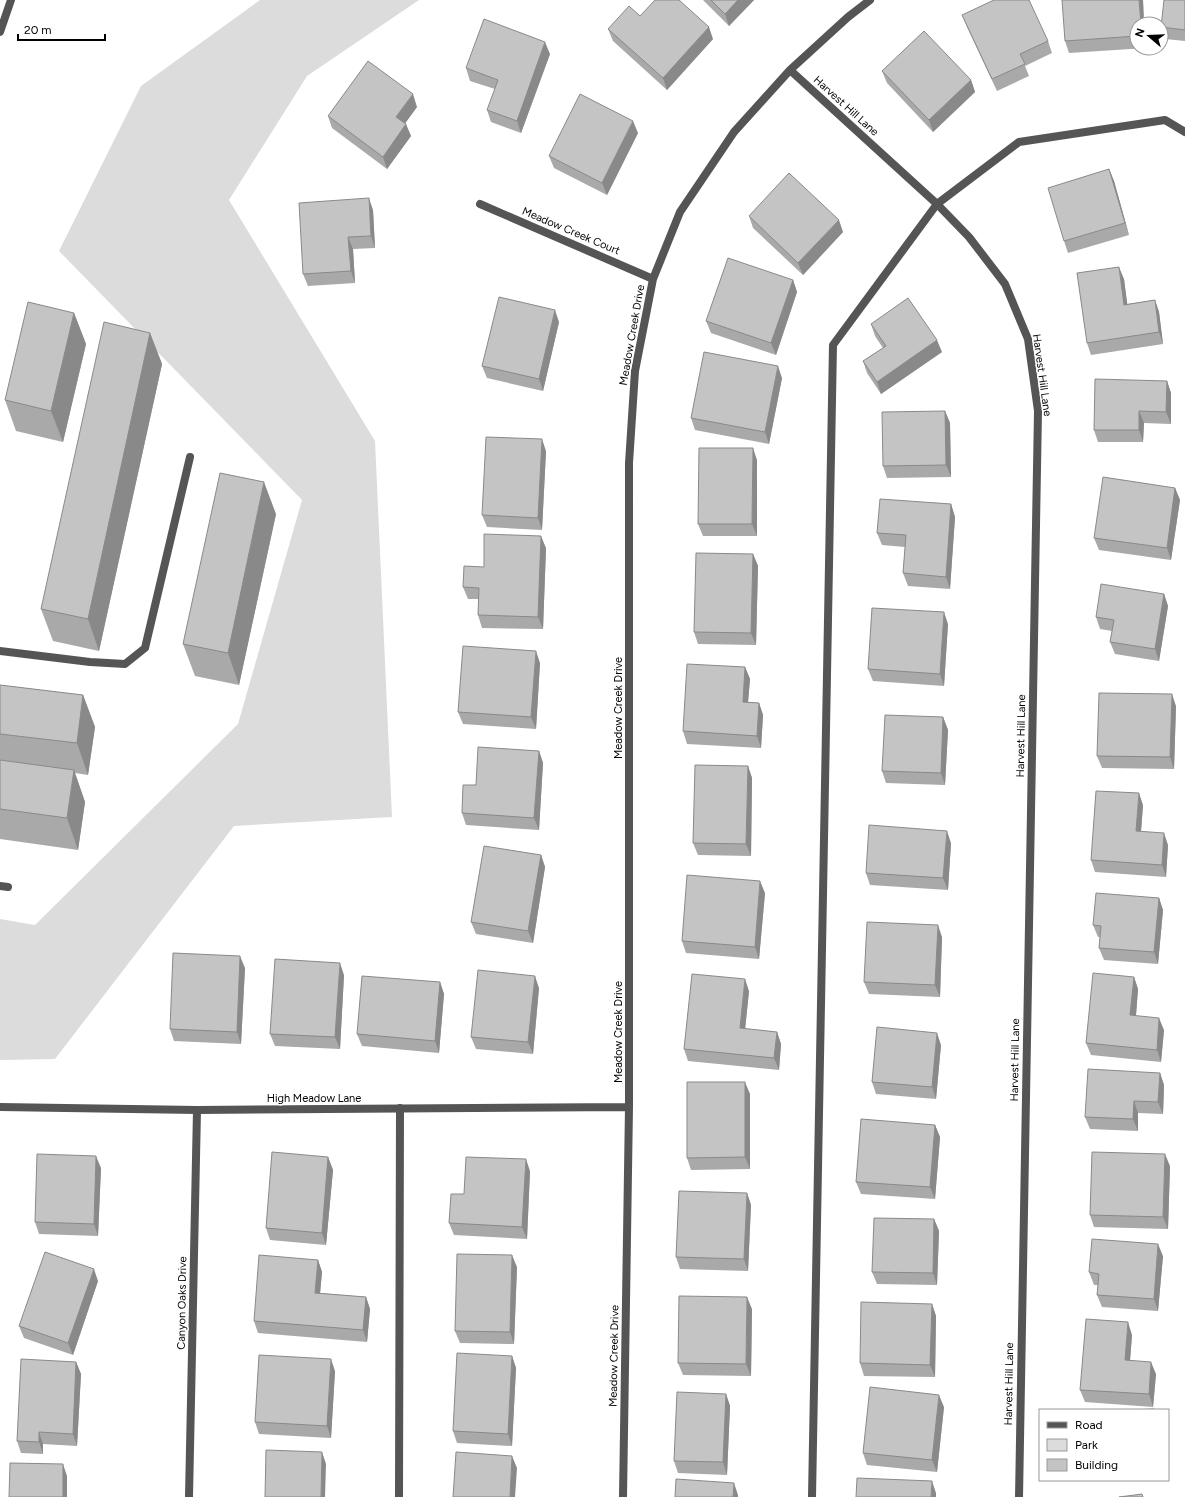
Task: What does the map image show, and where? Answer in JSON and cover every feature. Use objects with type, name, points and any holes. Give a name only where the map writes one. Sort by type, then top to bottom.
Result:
[{"type":"street","points":[[0,32],[11,0]]},
{"type":"street","name":"Meadow Creek Drive","points":[[623,1497],[629,1107],[629,463],[635,371],[653,279],[680,212],[734,132],[790,70],[848,17],[870,0]]},
{"type":"street","name":"Harvest Hill Lane","points":[[790,70],[937,204],[969,237],[1005,284],[1028,339],[1038,411],[1019,1497]]},
{"type":"street","points":[[812,1497],[833,346],[937,204],[1019,142],[1165,120],[1185,132]]},
{"type":"street","name":"Meadow Creek Court","points":[[480,204],[653,279]]},
{"type":"street","points":[[0,651],[90,662],[125,664],[145,648],[190,457]]},
{"type":"street","name":"High Meadow Lane","points":[[0,1107],[197,1110],[629,1107]]},
{"type":"street","points":[[399,1497],[400,1108]]},
{"type":"street","name":"Canyon Oaks Drive","points":[[189,1497],[197,1110]]},
{"type":"green space","points":[[260,0],[419,0],[307,76],[229,200],[375,441],[392,817],[234,826],[55,1059],[0,1060],[0,919],[35,925],[238,724],[302,500],[59,251],[141,86]]},
{"type":"building","points":[[655,0],[679,0],[709,27],[663,78],[608,29],[629,6],[640,16]]},
{"type":"building","points":[[711,0],[738,0],[725,14]]},
{"type":"building","points":[[994,0],[1029,0],[1048,41],[1020,54],[1025,64],[992,79],[962,15]]},
{"type":"building","points":[[1062,0],[1139,0],[1140,16],[1129,16],[1129,37],[1065,41]]},
{"type":"building","points":[[1164,0],[1185,0],[1185,30],[1169,28],[1169,16],[1162,16]]},
{"type":"building","points":[[484,19],[545,42],[517,121],[487,110],[498,80],[466,68]]},
{"type":"building","points":[[924,31],[971,80],[929,120],[882,71]]},
{"type":"building","points":[[368,61],[413,94],[396,117],[406,124],[383,157],[328,116]]},
{"type":"building","points":[[580,94],[633,121],[602,183],[549,156]]},
{"type":"building","points":[[1109,169],[1125,223],[1064,241],[1048,188]]},
{"type":"building","points":[[789,173],[839,220],[798,263],[749,216]]},
{"type":"building","points":[[369,198],[371,236],[348,237],[351,271],[303,274],[299,203]]},
{"type":"building","points":[[728,258],[793,280],[771,343],[706,321]]},
{"type":"building","points":[[1119,267],[1124,305],[1155,300],[1159,332],[1087,343],[1077,273]]},
{"type":"building","points":[[499,297],[555,310],[539,379],[482,366]]},
{"type":"building","points":[[908,298],[937,340],[877,382],[863,361],[886,346],[871,324]]},
{"type":"building","points":[[28,302],[74,313],[51,411],[5,400]]},
{"type":"building","points":[[104,322],[150,333],[88,619],[41,609]]},
{"type":"building","points":[[704,352],[778,366],[765,432],[691,418]]},
{"type":"building","points":[[1095,379],[1167,381],[1166,412],[1139,411],[1139,430],[1094,430]]},
{"type":"building","points":[[945,411],[946,465],[883,466],[882,412]]},
{"type":"building","points":[[486,437],[542,439],[538,518],[482,515]]},
{"type":"building","points":[[699,448],[753,448],[752,524],[698,524]]},
{"type":"building","points":[[220,473],[264,482],[228,653],[183,644]]},
{"type":"building","points":[[1103,477],[1175,488],[1167,548],[1094,538]]},
{"type":"building","points":[[880,499],[951,504],[946,577],[903,573],[906,535],[877,533]]},
{"type":"building","points":[[484,534],[541,536],[538,617],[478,615],[479,588],[463,587],[464,566],[484,567]]},
{"type":"building","points":[[696,553],[753,554],[751,633],[694,632]]},
{"type":"building","points":[[1101,584],[1164,594],[1155,649],[1110,642],[1114,620],[1096,617]]},
{"type":"building","points":[[872,608],[944,612],[940,674],[868,669]]},
{"type":"building","points":[[463,646],[536,651],[531,717],[458,712]]},
{"type":"building","points":[[687,664],[745,667],[743,702],[759,703],[757,736],[683,731]]},
{"type":"building","points":[[0,685],[83,695],[77,743],[0,734]]},
{"type":"building","points":[[1099,693],[1172,694],[1170,757],[1097,756]]},
{"type":"building","points":[[885,715],[943,717],[941,773],[882,771]]},
{"type":"building","points":[[478,747],[539,751],[534,818],[462,813],[463,785],[476,785]]},
{"type":"building","points":[[0,760],[74,770],[67,818],[0,809]]},
{"type":"building","points":[[695,765],[748,766],[746,844],[693,843]]},
{"type":"building","points":[[1096,791],[1139,793],[1136,831],[1164,833],[1162,865],[1091,860]]},
{"type":"building","points":[[869,825],[947,831],[943,878],[866,873]]},
{"type":"building","points":[[484,846],[541,855],[528,931],[471,922]]},
{"type":"building","points":[[687,875],[760,881],[755,947],[682,941]]},
{"type":"building","points":[[1096,893],[1159,898],[1154,952],[1099,948],[1101,926],[1093,925]]},
{"type":"building","points":[[867,922],[938,925],[935,985],[864,982]]},
{"type":"building","points":[[173,953],[240,956],[237,1032],[170,1029]]},
{"type":"building","points":[[275,959],[340,963],[335,1037],[270,1034]]},
{"type":"building","points":[[478,970],[535,976],[528,1042],[471,1037]]},
{"type":"building","points":[[1093,973],[1134,977],[1130,1015],[1159,1018],[1157,1050],[1086,1043]]},
{"type":"building","points":[[692,974],[745,979],[740,1028],[777,1032],[774,1058],[684,1049]]},
{"type":"building","points":[[362,976],[440,982],[435,1041],[357,1034]]},
{"type":"building","points":[[877,1027],[937,1033],[932,1087],[872,1082]]},
{"type":"building","points":[[1088,1069],[1160,1073],[1158,1102],[1134,1101],[1133,1119],[1085,1117]]},
{"type":"building","points":[[687,1082],[745,1082],[745,1157],[687,1158]]},
{"type":"building","points":[[861,1119],[935,1125],[930,1187],[856,1182]]},
{"type":"building","points":[[272,1152],[328,1157],[322,1233],[266,1228]]},
{"type":"building","points":[[1092,1152],[1165,1154],[1163,1217],[1090,1215]]},
{"type":"building","points":[[37,1154],[96,1156],[94,1224],[35,1222]]},
{"type":"building","points":[[466,1157],[526,1159],[522,1227],[449,1223],[451,1194],[464,1194]]},
{"type":"building","points":[[679,1191],[747,1193],[744,1259],[676,1257]]},
{"type":"building","points":[[874,1218],[934,1219],[933,1273],[872,1272]]},
{"type":"building","points":[[1092,1239],[1158,1244],[1154,1299],[1097,1295],[1099,1274],[1089,1272]]},
{"type":"building","points":[[45,1252],[94,1269],[68,1343],[19,1326]]},
{"type":"building","points":[[457,1254],[512,1255],[510,1332],[455,1331]]},
{"type":"building","points":[[259,1255],[318,1260],[315,1293],[366,1297],[363,1330],[254,1321]]},
{"type":"building","points":[[679,1296],[747,1297],[746,1364],[678,1363]]},
{"type":"building","points":[[861,1302],[932,1304],[930,1365],[860,1363]]},
{"type":"building","points":[[1086,1319],[1128,1322],[1125,1360],[1151,1362],[1149,1394],[1080,1390]]},
{"type":"building","points":[[457,1353],[512,1356],[508,1434],[453,1431]]},
{"type":"building","points":[[259,1355],[331,1359],[327,1426],[255,1422]]},
{"type":"building","points":[[21,1359],[76,1362],[73,1434],[39,1432],[39,1442],[17,1441]]},
{"type":"building","points":[[870,1387],[939,1395],[932,1460],[863,1453]]},
{"type":"building","points":[[677,1392],[726,1394],[723,1462],[674,1461]]},
{"type":"building","points":[[266,1450],[322,1452],[321,1497],[265,1497]]},
{"type":"building","points":[[456,1452],[512,1456],[510,1497],[453,1497]]},
{"type":"building","points":[[10,1463],[63,1464],[63,1497],[9,1497]]},
{"type":"building","points":[[857,1478],[932,1481],[931,1497],[856,1497]]},
{"type":"building","points":[[676,1479],[734,1483],[733,1497],[675,1497]]},
{"type":"building","points":[[1142,1494],[1143,1497],[1119,1497]]}]
